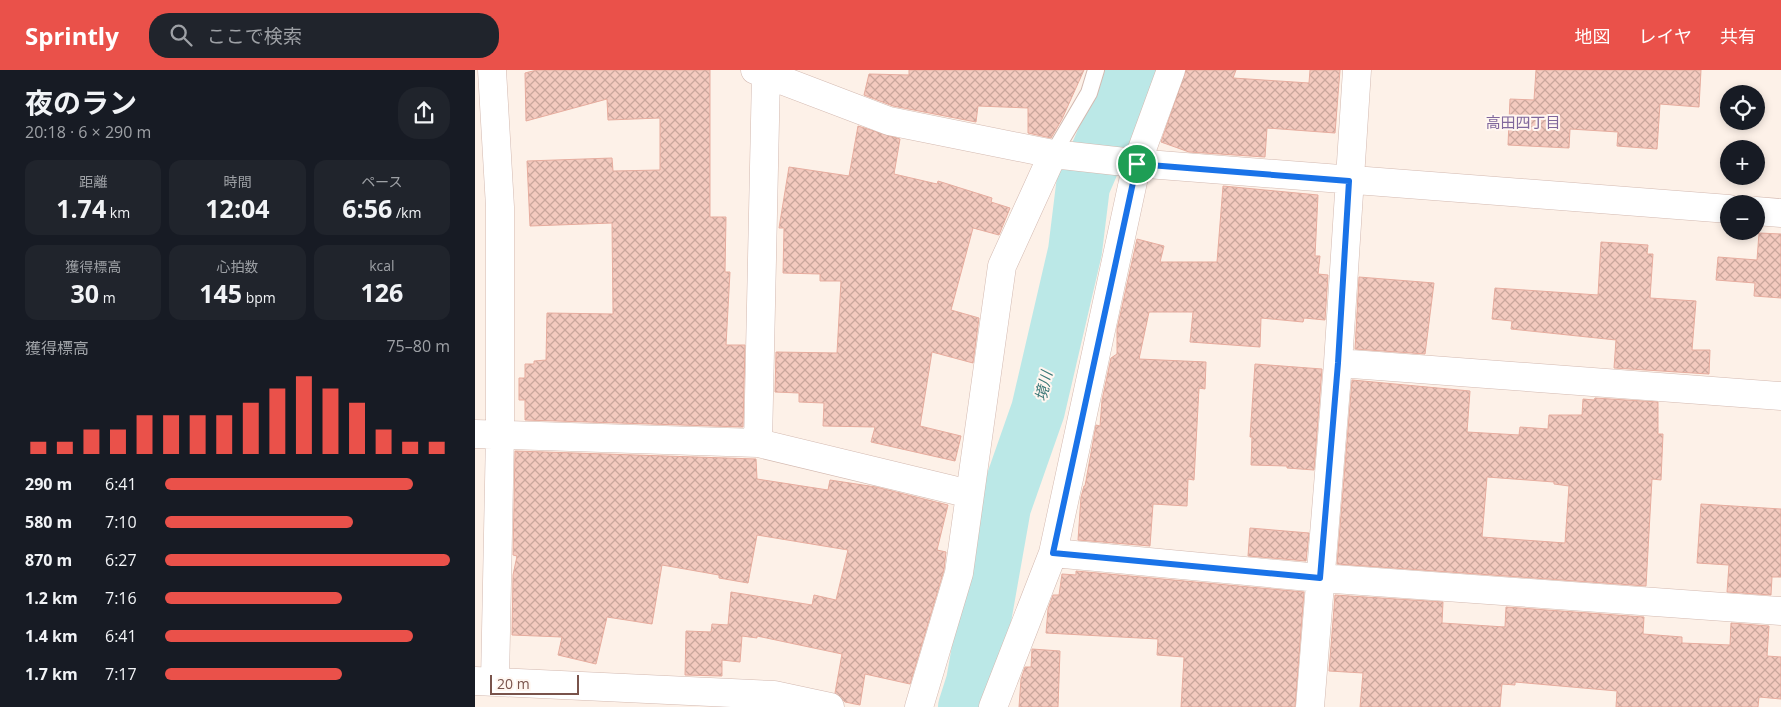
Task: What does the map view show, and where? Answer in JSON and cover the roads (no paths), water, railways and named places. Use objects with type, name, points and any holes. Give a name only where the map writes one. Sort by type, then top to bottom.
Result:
[{"type":"street","points":[[475,71],[480,70]]},
{"type":"street","points":[[492,70],[500,206],[488,434],[485,681],[775,695],[831,707]]},
{"type":"street","points":[[993,707],[1053,553],[1136,164],[1171,70]]},
{"type":"street","points":[[1310,707],[1338,363],[1357,70]]},
{"type":"street","points":[[758,443],[761,72],[889,121],[1053,154],[1136,164],[1720,208]]},
{"type":"street","points":[[919,707],[959,574],[1003,266],[1053,154]]},
{"type":"street","points":[[1765,212],[1781,213]]},
{"type":"street","points":[[1338,363],[1781,396]]},
{"type":"street","points":[[488,434],[758,443],[970,494]]},
{"type":"street","points":[[1053,553],[1320,578],[1781,611]]},
{"type":"lane","points":[[1053,154],[1089,93],[1096,70]]},
{"type":"waterway","name":"境川","points":[[965,707],[973,682],[1004,507],[1038,410],[1075,251],[1083,186],[1133,70]]},
{"type":"district","name":"高田四丁目","points":[[1523,122]]}]
